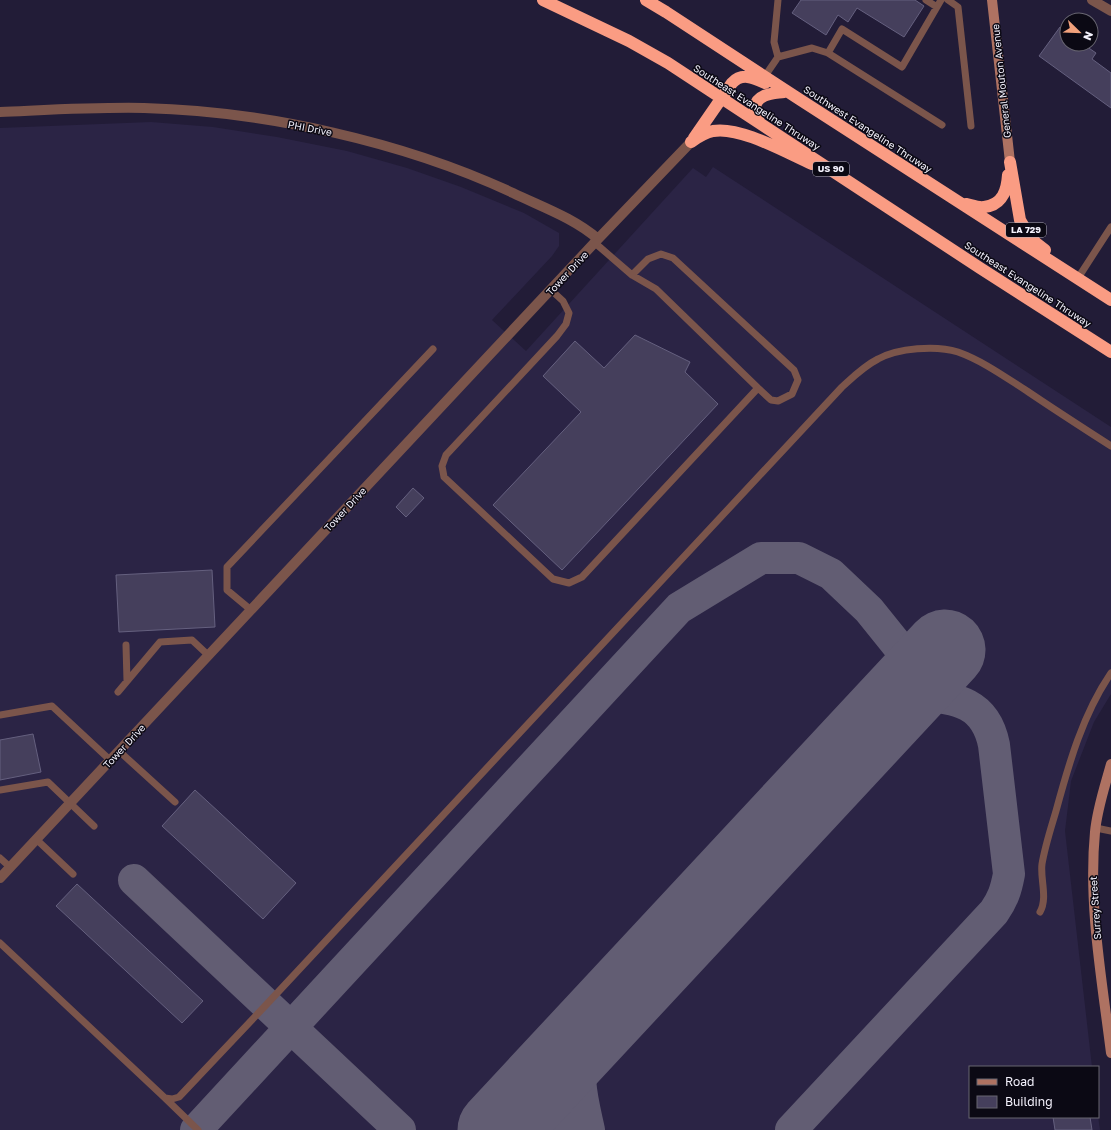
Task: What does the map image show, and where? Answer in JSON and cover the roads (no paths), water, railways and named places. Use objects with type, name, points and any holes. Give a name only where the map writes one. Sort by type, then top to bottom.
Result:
[{"type":"highway","name":"Southeast Evangeline Thruway","points":[[543,0],[629,41],[668,62],[1111,352]]},
{"type":"highway","name":"Southwest Evangeline Thruway","points":[[646,0],[1078,278]]},
{"type":"highway","points":[[691,142],[734,80],[744,76],[753,77],[799,99]]},
{"type":"highway","points":[[760,123],[754,112],[757,101],[764,96],[784,92]]},
{"type":"highway","points":[[691,142],[701,135],[713,131],[735,131],[746,134],[847,180]]},
{"type":"highway","name":"LA 729","points":[[960,203],[984,207],[994,204],[1002,198],[1007,186],[1010,162]]},
{"type":"highway","name":"LA 729","points":[[1010,162],[1020,220],[1027,232],[1036,243],[1078,278]]},
{"type":"highway","points":[[1078,278],[1111,300]]},
{"type":"street","name":"General Mouton Avenue","points":[[992,0],[1010,162]]},
{"type":"street","points":[[1092,0],[1111,12]]},
{"type":"street","name":"PHI Drive","points":[[0,112],[87,108],[145,108],[216,114],[275,122],[333,133],[428,160],[493,184],[587,229],[596,241]]},
{"type":"street","name":"Tower Drive","points":[[0,878],[596,241],[691,142]]},
{"type":"street","name":"Surrey Street","points":[[1111,764],[1098,812],[1093,873],[1097,936],[1109,1015],[1111,1053]]},
{"type":"lane","points":[[778,0],[774,42],[778,57]]},
{"type":"lane","points":[[926,0],[937,7]]},
{"type":"lane","points":[[828,53],[842,29],[902,67],[941,0]]},
{"type":"lane","points":[[948,0],[958,7],[972,126]]},
{"type":"lane","points":[[764,76],[778,57],[812,48],[828,53],[942,125]]},
{"type":"lane","points":[[1078,278],[1111,227]]},
{"type":"lane","points":[[596,241],[632,275],[656,289],[771,400],[778,401],[792,394],[798,380],[794,370],[673,258],[661,254],[648,259],[632,275]]},
{"type":"lane","points":[[551,290],[563,302],[569,313],[566,324],[557,336],[446,454],[442,466],[444,477],[553,579],[569,583],[582,577],[758,388]]},
{"type":"lane","points":[[165,1098],[172,1099],[179,1097],[185,1092],[842,387],[859,371],[879,358],[899,352],[937,348],[957,352],[978,360],[998,372],[1111,446]]},
{"type":"lane","points":[[251,610],[227,590],[227,567],[433,349]]},
{"type":"lane","points":[[118,692],[160,642],[192,640],[208,656]]},
{"type":"lane","points":[[126,645],[127,682]]},
{"type":"lane","points":[[1040,912],[1043,899],[1042,865],[1070,761],[1092,704],[1111,672]]},
{"type":"lane","points":[[0,715],[52,706],[110,760]]},
{"type":"lane","points":[[119,751],[175,802]]},
{"type":"lane","points":[[0,790],[48,782],[94,826]]},
{"type":"lane","points":[[1096,828],[1111,831]]},
{"type":"lane","points":[[36,839],[74,874]]},
{"type":"lane","points":[[0,858],[10,867]]},
{"type":"lane","points":[[0,944],[198,1130]]}]
